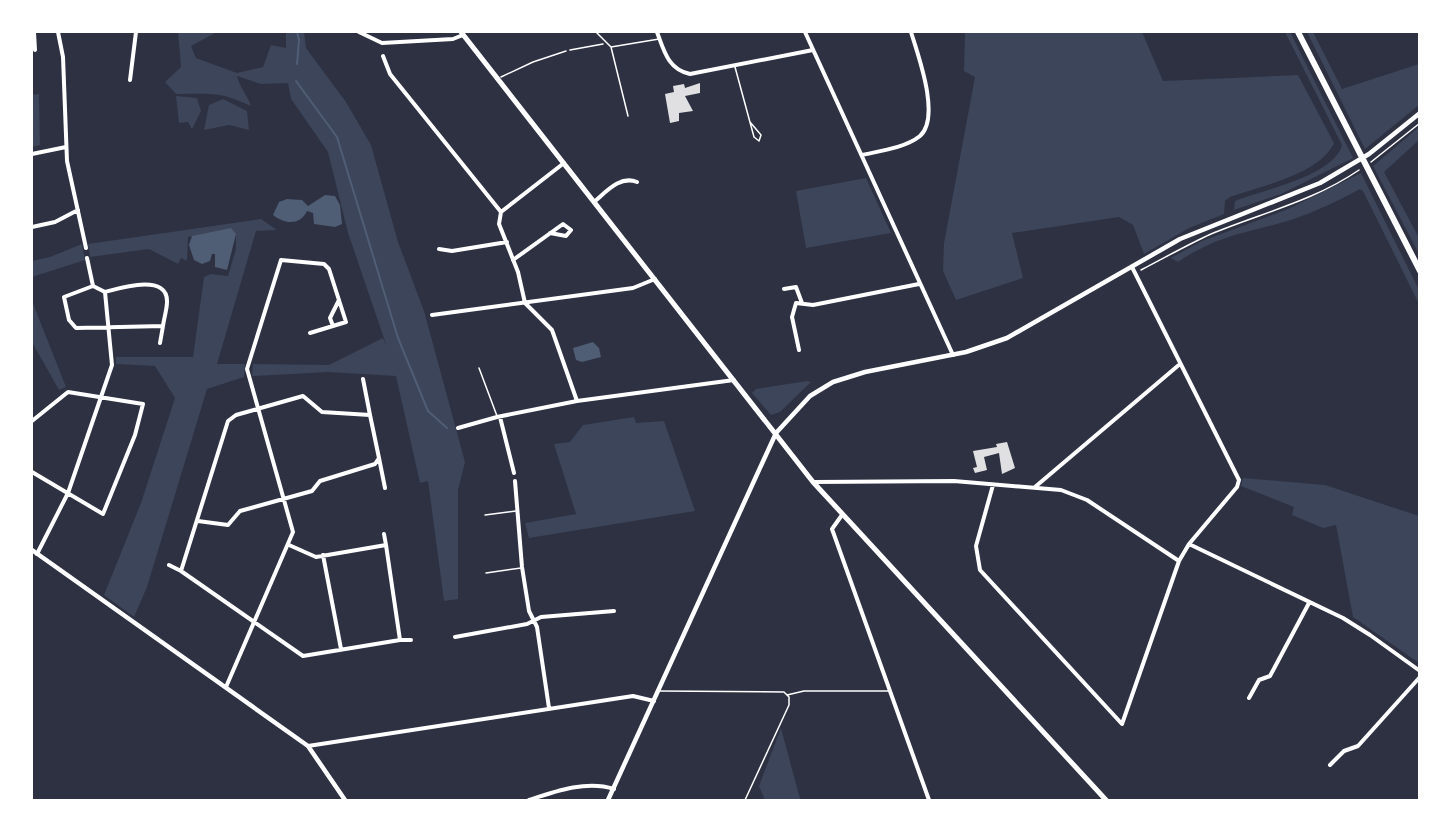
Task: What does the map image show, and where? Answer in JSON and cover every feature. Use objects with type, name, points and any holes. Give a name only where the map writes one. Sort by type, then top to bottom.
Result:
[{"type":"main road","points":[[1298,32],[1419,271]]},
{"type":"main road","points":[[463,33],[813,483],[1106,801]]},
{"type":"street","points":[[34,32],[35,50]]},
{"type":"street","points":[[58,32],[63,57],[66,147],[86,248]]},
{"type":"street","points":[[130,80],[136,32]]},
{"type":"street","points":[[359,32],[382,43],[453,39],[463,33]]},
{"type":"street","points":[[657,32],[672,65],[680,72],[690,74],[813,50]]},
{"type":"street","points":[[805,32],[952,355]]},
{"type":"street","points":[[862,155],[905,144],[921,135],[926,126],[926,83],[911,32]]},
{"type":"street","points":[[383,56],[390,74],[501,212],[500,224],[525,303],[552,330],[576,401]]},
{"type":"street","points":[[608,801],[776,433],[810,396],[833,382],[865,372],[952,355],[1007,338],[1199,230],[1320,183],[1369,154],[1419,113]]},
{"type":"street","points":[[32,154],[66,147]]},
{"type":"street","points":[[501,212],[564,163]]},
{"type":"street","points":[[594,201],[622,181],[630,179],[637,182]]},
{"type":"street","points":[[32,227],[55,222],[79,210]]},
{"type":"street","points":[[513,260],[550,233],[563,224],[571,230],[566,236],[550,233]]},
{"type":"street","points":[[439,249],[452,251],[507,242]]},
{"type":"street","points":[[87,258],[93,286]]},
{"type":"street","points":[[226,687],[293,532],[286,500],[247,369],[281,260],[324,264],[329,269],[346,321],[310,333]]},
{"type":"street","points":[[993,485],[976,546],[980,570],[1122,724],[1179,561],[1189,544],[1237,487],[1239,480],[1132,267]]},
{"type":"street","points":[[432,315],[633,288],[655,279]]},
{"type":"street","points":[[160,343],[168,300],[166,292],[159,287],[152,284],[105,291],[93,286],[64,297],[69,320],[76,328],[163,326]]},
{"type":"street","points":[[799,350],[792,316],[796,303],[813,305],[919,284]]},
{"type":"street","points":[[784,289],[795,287],[802,303]]},
{"type":"street","points":[[37,554],[68,493],[112,365],[105,291]]},
{"type":"street","points":[[333,326],[330,318],[339,300]]},
{"type":"street","points":[[1034,487],[1181,364]]},
{"type":"street","points":[[363,379],[385,488]]},
{"type":"street","points":[[458,428],[498,417],[576,401],[734,380]]},
{"type":"street","points":[[32,421],[68,392],[143,404],[135,435],[103,514],[32,472]]},
{"type":"street","points":[[181,571],[228,421],[236,415],[303,396],[322,412],[370,415]]},
{"type":"street","points":[[498,417],[514,473]]},
{"type":"street","points":[[198,521],[228,525],[240,511],[312,491],[320,481],[375,464],[379,458]]},
{"type":"street","points":[[515,481],[522,567],[529,611],[534,620],[549,708]]},
{"type":"street","points":[[813,483],[954,481],[1061,490],[1087,500],[1179,561]]},
{"type":"street","points":[[842,515],[832,529],[929,801]]},
{"type":"street","points":[[384,534],[400,640]]},
{"type":"street","points":[[1189,544],[1370,635],[1419,671]]},
{"type":"street","points":[[289,545],[316,557],[386,545]]},
{"type":"street","points":[[32,550],[308,746],[345,801]]},
{"type":"street","points":[[323,555],[341,649]]},
{"type":"street","points":[[170,565],[303,656],[411,640]]},
{"type":"street","points":[[1249,698],[1259,680],[1270,676],[1309,603]]},
{"type":"street","points":[[455,637],[527,624],[534,620],[565,613],[578,615],[614,611]]},
{"type":"street","points":[[1330,765],[1344,751],[1358,746],[1419,677]]},
{"type":"street","points":[[308,746],[633,696],[654,701]]},
{"type":"street","points":[[529,801],[584,784],[600,784],[614,789]]},
{"type":"lane","points":[[596,32],[611,47],[628,116]]},
{"type":"lane","points":[[611,47],[660,39]]},
{"type":"lane","points":[[498,79],[533,62],[567,51]]},
{"type":"lane","points":[[735,66],[754,138],[759,141],[761,135],[750,122]]},
{"type":"lane","points":[[479,368],[498,417]]},
{"type":"lane","points":[[485,515],[516,511]]},
{"type":"lane","points":[[486,573],[522,567]]},
{"type":"lane","points":[[659,691],[784,692],[787,695],[804,691],[891,691]]},
{"type":"lane","points":[[745,801],[789,705],[787,695]]},
{"type":"path","points":[[567,51],[607,44]]},
{"type":"shaded area","points":[[178,32],[217,32],[191,46],[196,58],[237,73],[263,67],[271,45],[286,48],[286,32],[304,32],[306,48],[346,102],[371,145],[398,242],[424,311],[465,462],[458,490],[458,599],[444,601],[428,481],[420,483],[396,376],[328,372],[252,376],[253,364],[329,365],[383,338],[387,347],[348,233],[328,152],[291,99],[288,83],[261,84],[237,76],[251,106],[222,96],[176,94],[165,82],[181,67]]},
{"type":"shaded area","points":[[965,32],[1142,32],[1163,81],[1298,75],[1334,143],[1327,154],[1303,171],[1230,197],[1225,201],[1224,214],[1189,228],[1144,254],[1133,225],[1119,217],[1012,233],[1023,278],[956,300],[943,271],[944,243],[975,77],[964,71]]},
{"type":"shaded area","points":[[1285,32],[1290,32],[1353,158],[1281,194],[1234,210],[1235,201],[1296,180],[1326,165],[1336,156],[1342,145]]},
{"type":"shaded area","points":[[1307,32],[1313,32],[1342,89],[1419,64],[1419,105],[1365,149]]},
{"type":"shaded area","points":[[39,94],[40,145],[32,147],[32,95]]},
{"type":"shaded area","points":[[176,96],[197,98],[201,111],[192,129],[188,122],[179,123]]},
{"type":"shaded area","points":[[223,99],[247,111],[249,130],[229,125],[204,130],[209,105]]},
{"type":"shaded area","points":[[1419,127],[1419,140],[1384,172],[1419,238],[1419,254],[1373,166]]},
{"type":"shaded area","points":[[1361,173],[1419,290],[1419,304],[1360,189],[1300,217],[1219,240],[1178,262],[1171,258],[1202,241],[1288,209]]},
{"type":"shaded area","points":[[866,178],[891,233],[806,248],[796,191]]},
{"type":"shaded area","points":[[325,195],[335,196],[340,205],[342,224],[335,227],[314,224],[313,213],[307,211],[300,219],[292,222],[273,215],[279,202],[287,199],[302,200],[308,206]]},
{"type":"shaded area","points":[[261,219],[277,230],[256,231],[217,364],[245,364],[244,377],[207,389],[147,587],[134,617],[104,595],[141,503],[175,398],[155,366],[116,364],[116,357],[193,357],[204,277],[211,274],[228,276],[236,249],[236,235],[232,230],[188,237],[187,261],[181,258],[178,264],[149,249],[90,257],[88,244]]},
{"type":"shaded area","points":[[231,228],[236,234],[227,270],[215,267],[215,254],[212,254],[210,261],[202,264],[194,260],[189,245],[192,236]]},
{"type":"shaded area","points":[[82,244],[85,260],[32,277],[32,261],[50,257]]},
{"type":"shaded area","points":[[32,301],[66,387],[59,390],[32,342]]},
{"type":"shaded area","points":[[593,342],[599,348],[601,357],[582,362],[576,360],[573,348]]},
{"type":"shaded area","points":[[811,382],[780,412],[771,415],[752,393],[756,389]]},
{"type":"shaded area","points":[[634,417],[636,423],[664,421],[695,511],[529,538],[525,523],[576,514],[554,444],[570,442],[583,425]]},
{"type":"shaded area","points":[[1243,478],[1325,485],[1419,516],[1419,663],[1353,617],[1336,525],[1323,528],[1292,515],[1294,507],[1241,486]]},
{"type":"shaded area","points":[[781,728],[801,800],[765,800],[759,786]]},
{"type":"building","points":[[700,83],[700,93],[685,96],[693,111],[679,113],[679,121],[670,123],[665,94],[674,92],[673,86],[684,84],[685,88]]},
{"type":"building","points":[[1007,442],[1015,468],[1002,474],[999,453],[984,457],[987,470],[975,473],[973,468],[977,467],[973,451],[997,447],[996,444]]},
{"type":"waterway","points":[[297,32],[299,40],[297,64]]},
{"type":"waterway","points":[[296,81],[337,137],[398,338],[428,411],[447,428]]}]
